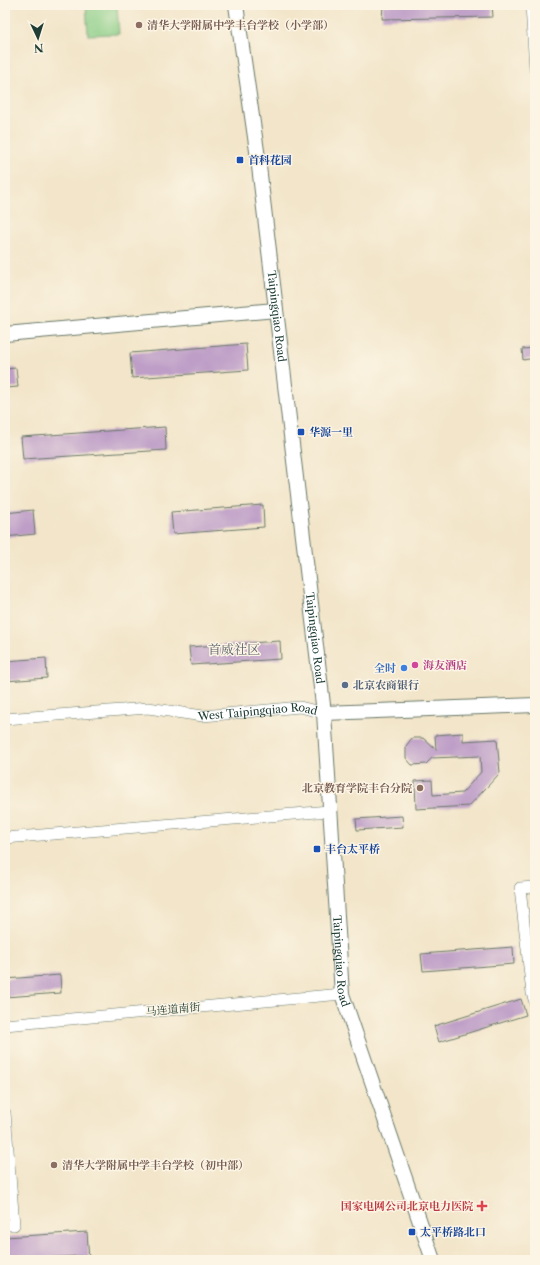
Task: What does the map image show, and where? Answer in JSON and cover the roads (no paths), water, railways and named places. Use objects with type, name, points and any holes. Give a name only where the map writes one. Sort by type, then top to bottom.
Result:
[{"type":"street","name":"Taipingqiao Road","points":[[236,5],[258,158],[324,713],[329,811],[342,994],[433,1260]]},
{"type":"street","points":[[531,5],[535,69]]},
{"type":"street","points":[[5,334],[276,310]]},
{"type":"street","name":"West Taipingqiao Road","points":[[5,719],[148,708],[203,716],[300,707],[324,713],[535,705]]},
{"type":"street","points":[[5,838],[329,811]]},
{"type":"street","points":[[535,887],[520,888],[532,993],[535,1002]]},
{"type":"street","name":"马连道南街","points":[[5,1025],[342,994]]},
{"type":"street","points":[[5,1113],[14,1225],[5,1225]]},
{"type":"place","name":"清华大学附属中学丰台学校（小学部）","points":[[139,25]]},
{"type":"place","name":"首科花园","points":[[240,160]]},
{"type":"place","name":"华源一里","points":[[301,432]]},
{"type":"place","name":"海友酒店","points":[[415,665]]},
{"type":"place","name":"全时","points":[[404,668]]},
{"type":"place","name":"北京农商银行","points":[[345,685]]},
{"type":"place","name":"北京教育学院丰台分院","points":[[420,788]]},
{"type":"place","name":"丰台太平桥","points":[[317,849]]},
{"type":"place","name":"清华大学附属中学丰台学校（初中部）","points":[[54,1165]]},
{"type":"place","name":"国家电网公司北京电力医院","points":[[482,1206]]},
{"type":"place","name":"太平桥路北口","points":[[412,1232]]},
{"type":"district","name":"首威社区","points":[[234,649]]}]
